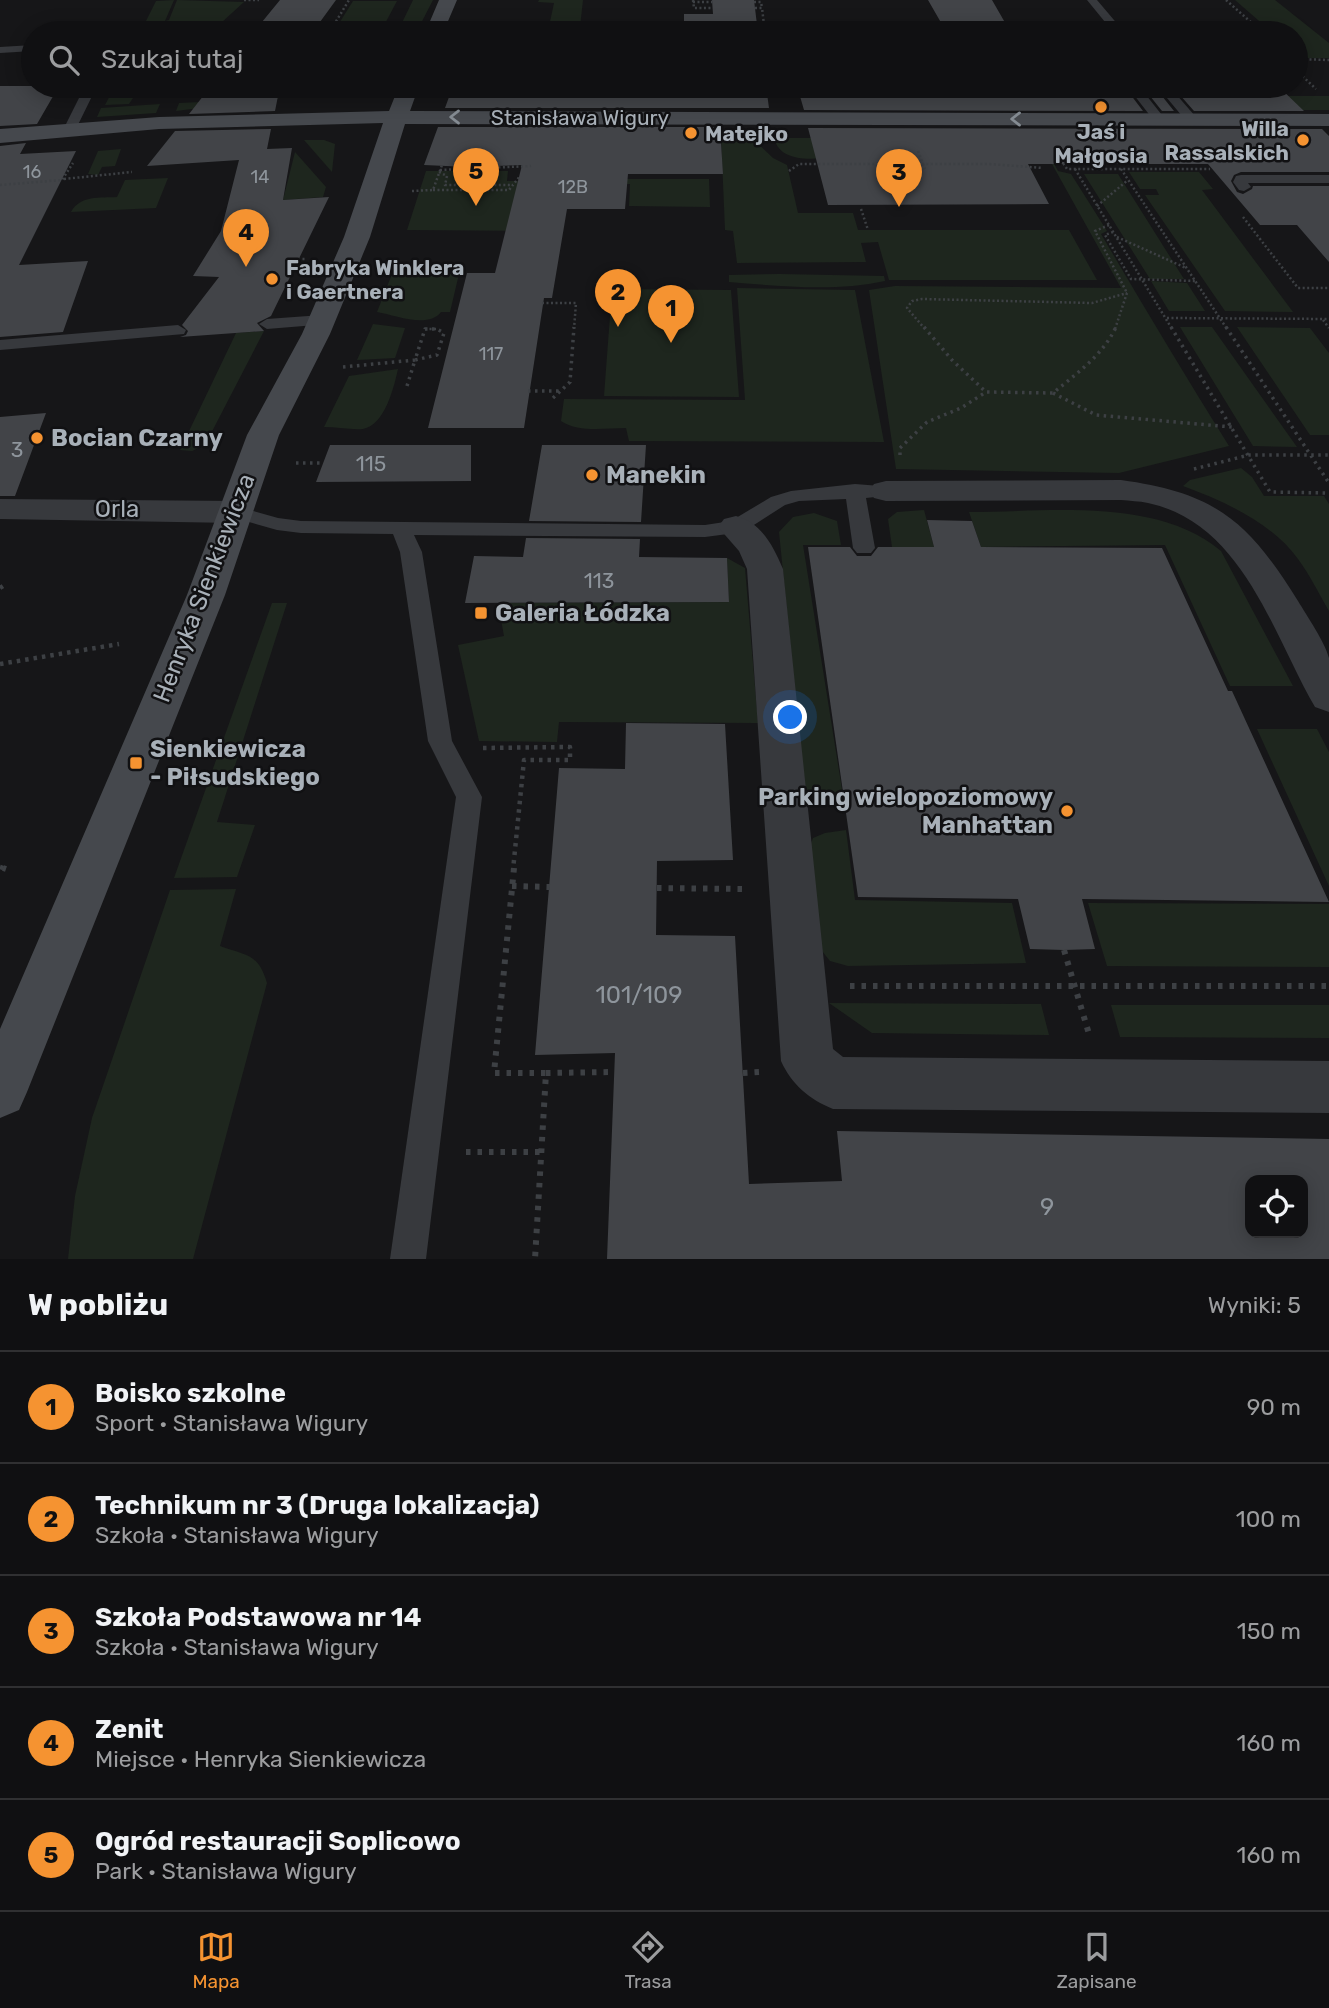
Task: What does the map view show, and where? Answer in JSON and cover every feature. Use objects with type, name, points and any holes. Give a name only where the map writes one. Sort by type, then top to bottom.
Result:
[{"type":"street","points":[[439,21],[448,0]]},
{"type":"street","name":"Henryka Sienkiewicza","points":[[0,1092],[206,595],[262,435],[322,320],[357,237],[404,98]]},
{"type":"street","name":"Stanisława Wigury","points":[[0,136],[220,121],[396,117],[1329,120]]},
{"type":"street","points":[[881,490],[1121,490],[1159,495],[1176,502],[1226,533],[1254,560],[1274,592],[1329,697]]},
{"type":"street","name":"Orla","points":[[0,509],[235,512]]},
{"type":"street","points":[[736,527],[755,546],[765,569],[808,1061],[833,1083],[1329,1087]]},
{"type":"lane","points":[[1092,0],[1110,21]]},
{"type":"lane","points":[[0,50],[21,49]]},
{"type":"lane","points":[[69,130],[85,98]]},
{"type":"lane","points":[[1142,98],[1159,119]]},
{"type":"lane","points":[[1173,98],[1191,120]]},
{"type":"lane","points":[[1244,187],[1241,179],[1329,179]]},
{"type":"lane","points":[[267,324],[322,320]]},
{"type":"lane","points":[[0,345],[178,330]]},
{"type":"lane","points":[[235,512],[277,524],[301,527],[687,532],[736,527],[778,501],[798,495],[881,490],[864,548]]},
{"type":"lane","points":[[401,528],[411,552],[440,741],[469,797],[408,1259]]},
{"type":"path","points":[[244,0],[259,0]]},
{"type":"path","points":[[336,21],[349,0]]},
{"type":"path","points":[[1226,0],[1250,21]]},
{"type":"path","points":[[712,2],[694,1],[694,8],[713,8]]},
{"type":"path","points":[[754,2],[761,2],[764,21]]},
{"type":"path","points":[[755,8],[762,8]]},
{"type":"path","points":[[1308,60],[1329,60]]},
{"type":"path","points":[[1308,81],[1322,94]]},
{"type":"path","points":[[1036,119],[1066,169],[1214,169],[1213,162]]},
{"type":"path","points":[[64,179],[76,159]]},
{"type":"path","points":[[433,190],[442,164]]},
{"type":"path","points":[[789,171],[799,164],[989,164],[1043,168]]},
{"type":"path","points":[[440,171],[531,166]]},
{"type":"path","points":[[1075,169],[1270,492],[1329,493]]},
{"type":"path","points":[[1121,169],[1329,482]]},
{"type":"path","points":[[440,171],[447,176],[445,185],[514,185]]},
{"type":"path","points":[[0,185],[132,172]]},
{"type":"path","points":[[408,191],[509,191],[520,176]]},
{"type":"path","points":[[1097,205],[1128,180]]},
{"type":"path","points":[[471,190],[473,185]]},
{"type":"path","points":[[861,209],[868,230]]},
{"type":"path","points":[[1239,212],[1298,288],[1329,288]]},
{"type":"path","points":[[1053,393],[1087,365],[1110,341],[1119,321],[1127,293],[1095,231],[1109,225]]},
{"type":"path","points":[[1113,232],[1105,235],[1131,279],[1195,281]]},
{"type":"path","points":[[1116,237],[1187,268]]},
{"type":"path","points":[[298,259],[306,259]]},
{"type":"path","points":[[986,392],[915,320],[907,308],[912,301],[922,299],[1092,303],[1127,293]]},
{"type":"path","points":[[542,303],[576,303],[570,382],[554,398]]},
{"type":"path","points":[[1166,318],[1329,319]]},
{"type":"path","points":[[1322,319],[1329,328]]},
{"type":"path","points":[[338,366],[415,360],[437,355],[443,344],[444,333],[437,329],[425,329],[415,360],[407,386]]},
{"type":"path","points":[[443,344],[449,344]]},
{"type":"path","points":[[528,391],[561,391]]},
{"type":"path","points":[[881,490],[900,449],[927,422],[961,408],[986,392],[1053,393],[1096,415],[1231,427]]},
{"type":"path","points":[[1249,455],[1329,455]]},
{"type":"path","points":[[300,463],[323,463]]},
{"type":"path","points":[[0,664],[119,644]]},
{"type":"path","points":[[472,748],[570,747],[570,760],[524,760],[494,1073],[614,1072]]},
{"type":"path","points":[[505,857],[515,857]]},
{"type":"path","points":[[512,886],[550,887]]},
{"type":"path","points":[[657,888],[793,890]]},
{"type":"path","points":[[496,948],[506,948]]},
{"type":"path","points":[[1063,950],[1104,1085]]},
{"type":"path","points":[[802,986],[1329,986]]},
{"type":"path","points":[[535,1259],[546,1073]]},
{"type":"path","points":[[422,1153],[542,1152]]},
{"type":"shaded area","points":[[174,0],[165,21],[146,21],[156,1]]},
{"type":"shaded area","points":[[177,0],[244,2],[223,21],[165,21],[169,20]]},
{"type":"shaded area","points":[[413,0],[433,0],[422,21],[403,21]]},
{"type":"shaded area","points":[[583,0],[581,21],[550,21],[554,3],[538,2]]},
{"type":"shaded area","points":[[1235,0],[1275,0],[1301,21],[1259,21]]},
{"type":"shaded area","points":[[353,1],[397,1],[386,21],[340,21]]},
{"type":"shaded area","points":[[1308,26],[1329,43],[1329,58],[1308,58]]},
{"type":"shaded area","points":[[1329,96],[1329,110],[1215,110],[1251,98]]},
{"type":"shaded area","points":[[109,98],[133,98],[129,104],[105,105]]},
{"type":"shaded area","points":[[204,98],[281,98],[176,111],[179,103],[201,102]]},
{"type":"shaded area","points":[[160,104],[156,113],[97,117],[101,108]]},
{"type":"shaded area","points":[[721,136],[750,136],[773,158],[787,165],[798,213],[853,213],[858,230],[1069,230],[1097,280],[889,280],[878,242],[861,243],[866,262],[737,263],[733,231],[725,230]]},
{"type":"shaded area","points":[[1037,137],[1040,137],[1058,171],[1071,174],[1107,231],[1101,234],[1229,446],[1119,473],[896,469],[869,290],[895,286],[1121,288]]},
{"type":"shaded area","points":[[774,138],[906,138],[833,157],[813,159],[795,157],[781,151]]},
{"type":"shaded area","points":[[304,140],[324,140],[335,144],[332,172]]},
{"type":"shaded area","points":[[121,149],[115,166],[102,167],[98,175],[88,174],[98,151]]},
{"type":"shaded area","points":[[295,152],[326,187],[323,197],[283,200]]},
{"type":"shaded area","points":[[426,171],[508,171],[507,181],[542,181],[533,231],[407,230]]},
{"type":"shaded area","points":[[601,171],[628,179],[709,179],[710,207],[629,206],[630,184],[583,184]]},
{"type":"shaded area","points":[[1129,172],[1199,172],[1213,189],[1202,190],[1293,312],[1225,311],[1145,195],[1159,195],[1156,189],[1140,189]]},
{"type":"shaded area","points":[[1084,174],[1118,174],[1184,279],[1150,279]]},
{"type":"shaded area","points":[[168,178],[156,208],[71,212],[85,200],[117,197],[125,180]]},
{"type":"shaded area","points":[[392,274],[459,274],[450,312],[441,312],[428,320],[420,320],[377,312]]},
{"type":"shaded area","points":[[729,275],[884,276],[885,281],[827,287],[729,282]]},
{"type":"shaded area","points":[[1151,281],[1187,283],[1205,311],[1169,311]]},
{"type":"shaded area","points":[[737,288],[855,290],[884,442],[629,441],[626,428],[584,428],[561,421],[564,399],[745,400]]},
{"type":"shaded area","points":[[612,289],[731,290],[739,397],[604,396]]},
{"type":"shaded area","points":[[373,324],[405,328],[395,358],[357,360]]},
{"type":"shaded area","points":[[1180,327],[1212,327],[1297,447],[1253,446]]},
{"type":"shaded area","points":[[1237,327],[1310,328],[1329,353],[1329,435],[1310,435]]},
{"type":"shaded area","points":[[264,331],[205,445],[192,451],[180,450],[236,333]]},
{"type":"shaded area","points":[[398,369],[383,413],[371,426],[363,429],[324,427],[349,376]]},
{"type":"shaded area","points":[[1241,468],[1252,477],[1264,496],[1324,496],[1329,504],[1329,611],[1302,565],[1275,535],[1231,506],[1183,486],[1190,480]]},
{"type":"shaded area","points":[[924,510],[934,547],[892,547],[888,519],[897,512]]},
{"type":"shaded area","points":[[1101,511],[1166,522],[1195,534],[1221,551],[1293,686],[1230,686],[1165,545],[981,547],[969,512]]},
{"type":"shaded area","points":[[814,513],[837,521],[841,545],[803,545],[844,802],[820,797],[806,789],[804,779],[779,532],[793,517]]},
{"type":"shaded area","points":[[727,558],[745,568],[758,723],[559,722],[557,742],[479,741],[458,645],[504,636],[498,603],[729,602]]},
{"type":"shaded area","points":[[272,603],[287,603],[217,822],[255,825],[237,877],[174,878]]},
{"type":"shaded area","points":[[1257,729],[1317,729],[1329,752],[1329,886]]},
{"type":"shaded area","points":[[846,830],[855,900],[1012,903],[1026,963],[848,966],[830,961],[818,946],[809,849],[813,838]]},
{"type":"shaded area","points":[[236,889],[220,946],[250,957],[260,966],[267,983],[193,1259],[68,1259],[75,1196],[92,1118],[170,890]]},
{"type":"shaded area","points":[[1088,903],[1329,904],[1329,967],[1107,966]]},
{"type":"shaded area","points":[[829,1003],[1041,1004],[1049,1035],[872,1033]]},
{"type":"shaded area","points":[[1111,1005],[1329,1005],[1329,1038],[1120,1037]]},
{"type":"building","points":[[280,0],[336,0],[321,21],[263,21]]},
{"type":"building","points":[[712,0],[754,0],[757,21],[684,21],[684,14],[713,14]]},
{"type":"building","points":[[928,0],[992,0],[1004,21],[940,21]]},
{"type":"building","points":[[0,86],[21,86],[21,98],[52,98],[37,124],[0,126]]},
{"type":"building","points":[[202,98],[278,98],[275,111],[189,114]]},
{"type":"building","points":[[449,98],[768,98],[769,108],[445,108]]},
{"type":"building","points":[[800,98],[1133,98],[1143,111],[804,110]]},
{"type":"building","points":[[1152,98],[1164,98],[1174,111],[1162,111]]},
{"type":"building","points":[[1183,98],[1290,98],[1304,111],[1194,111]]},
{"type":"building","points":[[438,127],[720,127],[723,174],[628,174],[625,209],[567,209],[552,298],[544,298],[524,428],[428,428],[467,273],[495,273],[522,165],[424,165]]},
{"type":"building","points":[[808,128],[1322,129],[1329,136],[1329,172],[1241,172],[1234,175],[1231,181],[1237,192],[1243,194],[1253,186],[1329,186],[1329,262],[1297,225],[1260,225],[1208,164],[1028,164],[1049,204],[828,205]]},
{"type":"building","points":[[271,129],[267,149],[292,148],[283,200],[329,197],[271,316],[257,323],[264,331],[180,337],[188,331],[182,325],[219,277],[193,276],[221,231],[239,160],[147,166],[175,131]]},
{"type":"building","points":[[26,143],[20,154],[76,151],[19,265],[88,261],[63,332],[0,337],[0,146]]},
{"type":"building","points":[[46,413],[15,496],[0,496],[0,417]]},
{"type":"building","points":[[330,445],[471,445],[471,481],[316,482]]},
{"type":"building","points":[[542,445],[646,445],[641,522],[529,521]]},
{"type":"building","name":"Parking wielopoziomowy Manhattan","points":[[927,520],[972,521],[981,547],[1162,548],[1228,691],[1232,691],[1329,902],[1082,899],[1095,949],[1064,950],[1030,949],[1018,899],[858,897],[808,547],[850,547],[857,556],[871,556],[878,547],[934,547]]},
{"type":"building","points":[[526,538],[640,539],[639,557],[727,558],[729,602],[465,603],[474,556],[523,557]]},
{"type":"building","points":[[626,723],[725,724],[733,860],[657,861],[656,935],[735,936],[749,1184],[842,1181],[837,1131],[1329,1139],[1329,1259],[607,1259],[615,1053],[535,1055],[559,768],[625,769]]},
{"type":"place","name":"Jaś i Małgosia","points":[[1101,107]]},
{"type":"place","name":"Matejko","points":[[691,133]]},
{"type":"place","name":"Willa Rassalskich","points":[[1303,140]]},
{"type":"place","name":"Ogród restauracji Soplicowo","points":[[476,206]]},
{"type":"place","name":"Szkoła Podstawowa nr 14","points":[[899,207]]},
{"type":"place","name":"Zenit","points":[[246,267]]},
{"type":"place","name":"Fabryka Winklera i Gaertnera","points":[[272,279]]},
{"type":"place","name":"Technikum nr 3 (Druga lokalizacja)","points":[[618,327]]},
{"type":"place","name":"Boisko szkolne","points":[[671,343]]},
{"type":"place","name":"Bocian Czarny","points":[[37,438]]},
{"type":"place","name":"Manekin","points":[[592,475]]},
{"type":"place","name":"Galeria Łódzka","points":[[481,613]]},
{"type":"place","name":"Sienkiewicza - Piłsudskiego","points":[[136,763]]},
{"type":"place","name":"Parking wielopoziomowy Manhattan","points":[[1067,811]]}]
